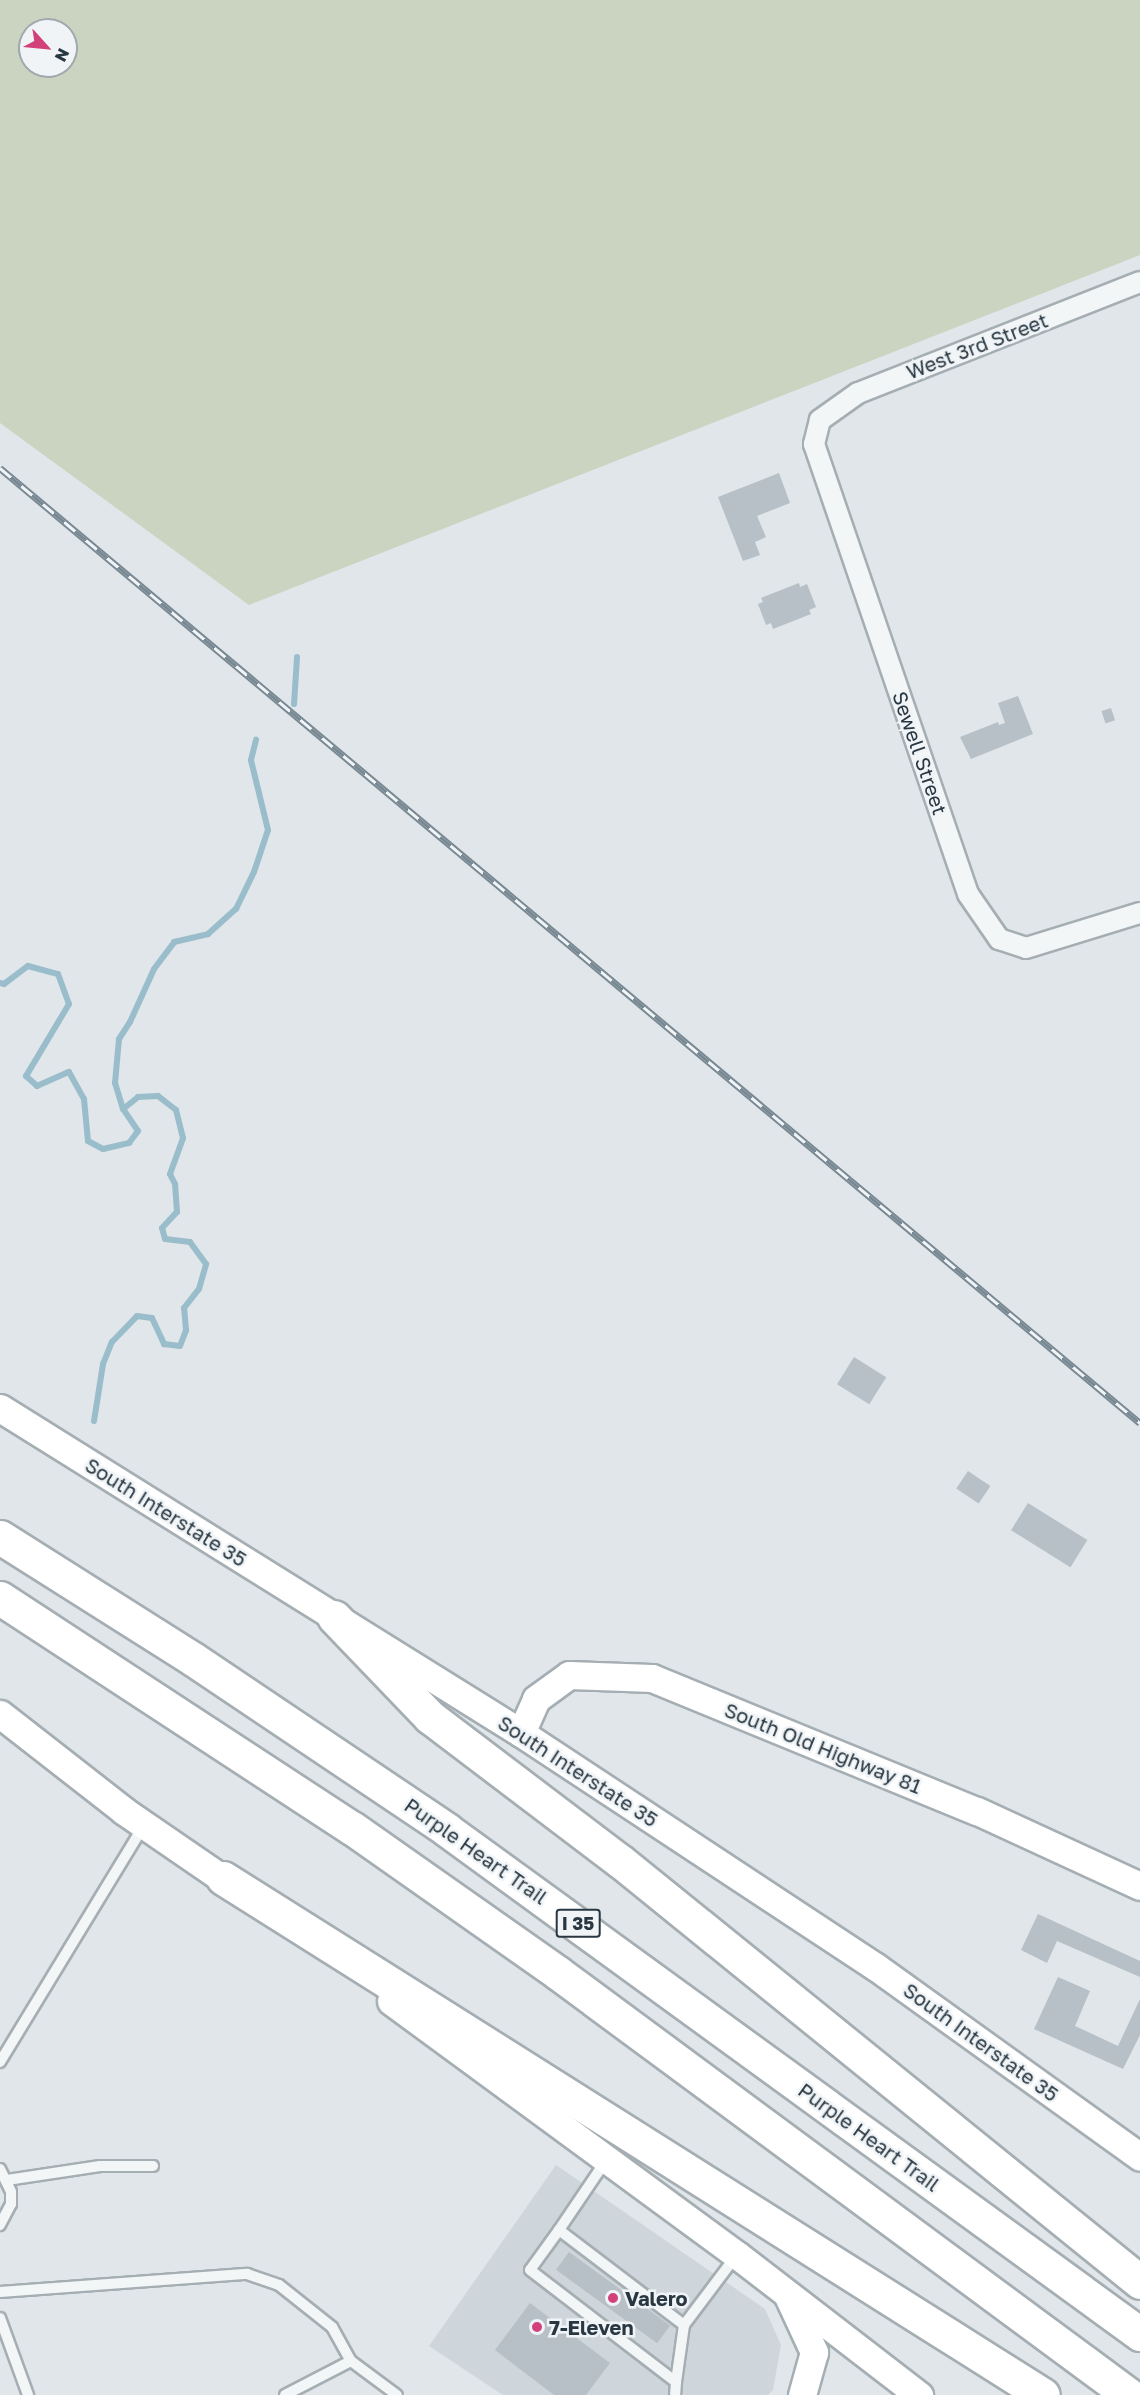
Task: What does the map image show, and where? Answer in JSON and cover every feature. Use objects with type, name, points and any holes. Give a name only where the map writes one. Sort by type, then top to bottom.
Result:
[{"type":"highway","name":"Purple Heart Trail","points":[[0,1537],[193,1659],[447,1830],[1140,2334]]},
{"type":"highway","name":"I 35","points":[[0,1598],[352,1828],[558,1973],[1129,2395]]},
{"type":"highway","points":[[334,1617],[430,1717],[620,1861],[1140,2282]]},
{"type":"highway","points":[[223,1878],[1043,2395]]},
{"type":"main road","name":"South Interstate 35","points":[[0,1408],[521,1732],[876,1967],[1140,2157]]},
{"type":"main road","name":"South Old Highway 81","points":[[521,1732],[536,1699],[569,1675],[652,1678],[977,1811],[1140,1886]]},
{"type":"main road","points":[[0,1714],[144,1825],[223,1878],[737,2254],[910,2393]]},
{"type":"main road","points":[[786,2293],[814,2352],[802,2395]]},
{"type":"street","name":"West 3rd Street","points":[[820,420],[858,393],[1140,282]]},
{"type":"street","name":"Sewell Street","points":[[820,420],[814,444],[968,894],[999,939],[1026,948],[1140,913]]},
{"type":"lane","points":[[0,2062],[144,1825]]},
{"type":"lane","points":[[607,2159],[530,2270],[676,2382]]},
{"type":"lane","points":[[7,2180],[100,2166],[153,2166]]},
{"type":"lane","points":[[0,2169],[7,2180],[11,2204],[0,2225]]},
{"type":"lane","points":[[559,2230],[684,2325]]},
{"type":"lane","points":[[675,2395],[684,2325],[737,2254]]},
{"type":"lane","points":[[0,2292],[247,2274],[279,2285],[332,2327],[351,2361],[397,2395]]},
{"type":"lane","points":[[0,2319],[28,2395]]},
{"type":"lane","points":[[285,2395],[351,2361]]},
{"type":"shaded area","points":[[556,2165],[765,2309],[781,2345],[773,2390],[768,2395],[503,2395],[429,2346]]},
{"type":"green space","points":[[0,0],[1140,0],[1140,255],[249,605],[0,423]]},
{"type":"building","points":[[779,473],[790,503],[757,516],[766,537],[755,542],[760,555],[743,561],[718,497]]},
{"type":"building","points":[[799,583],[800,587],[807,584],[816,607],[809,610],[811,614],[773,629],[771,623],[766,625],[758,604],[763,602],[761,598]]},
{"type":"building","points":[[1018,696],[1033,734],[971,759],[960,737],[998,722],[999,725],[1005,723],[998,703]]},
{"type":"building","points":[[1111,708],[1115,720],[1106,723],[1101,711]]},
{"type":"building","points":[[854,1357],[886,1377],[869,1404],[837,1384]]},
{"type":"building","points":[[968,1471],[990,1486],[979,1504],[956,1488]]},
{"type":"building","points":[[1028,1503],[1087,1540],[1070,1567],[1011,1530]]},
{"type":"building","points":[[1038,1914],[1140,1961],[1140,1977],[1057,1941],[1047,1963],[1021,1950]]},
{"type":"building","points":[[1058,1977],[1090,1991],[1075,2026],[1118,2046],[1140,1999],[1140,2035],[1123,2069],[1034,2029]]},
{"type":"building","name":"Valero","points":[[569,2252],[670,2325],[657,2343],[556,2270]]},
{"type":"building","name":"7-Eleven","points":[[530,2303],[610,2363],[586,2395],[554,2395],[495,2350]]},
{"type":"waterway","points":[[294,704],[297,657]]},
{"type":"waterway","points":[[94,1421],[103,1364],[112,1342],[137,1316],[152,1318],[164,1344],[180,1346],[186,1330],[184,1308],[199,1289],[206,1264],[190,1242],[165,1239],[162,1228],[177,1212],[175,1184],[170,1174],[183,1138],[176,1110],[158,1096],[138,1097],[123,1109],[115,1083],[119,1039],[130,1022],[154,969],[174,942],[208,934],[236,909],[254,872],[268,830],[251,760],[256,740]]},
{"type":"waterway","points":[[0,983],[4,984],[28,966],[58,974],[69,1004],[26,1076],[37,1086],[69,1072],[84,1099],[88,1141],[103,1149],[129,1143],[138,1131],[123,1109]]},
{"type":"railway","points":[[0,468],[1140,1423]]},
{"type":"place","name":"Valero","points":[[613,2298]]},
{"type":"place","name":"7-Eleven","points":[[537,2327]]}]
